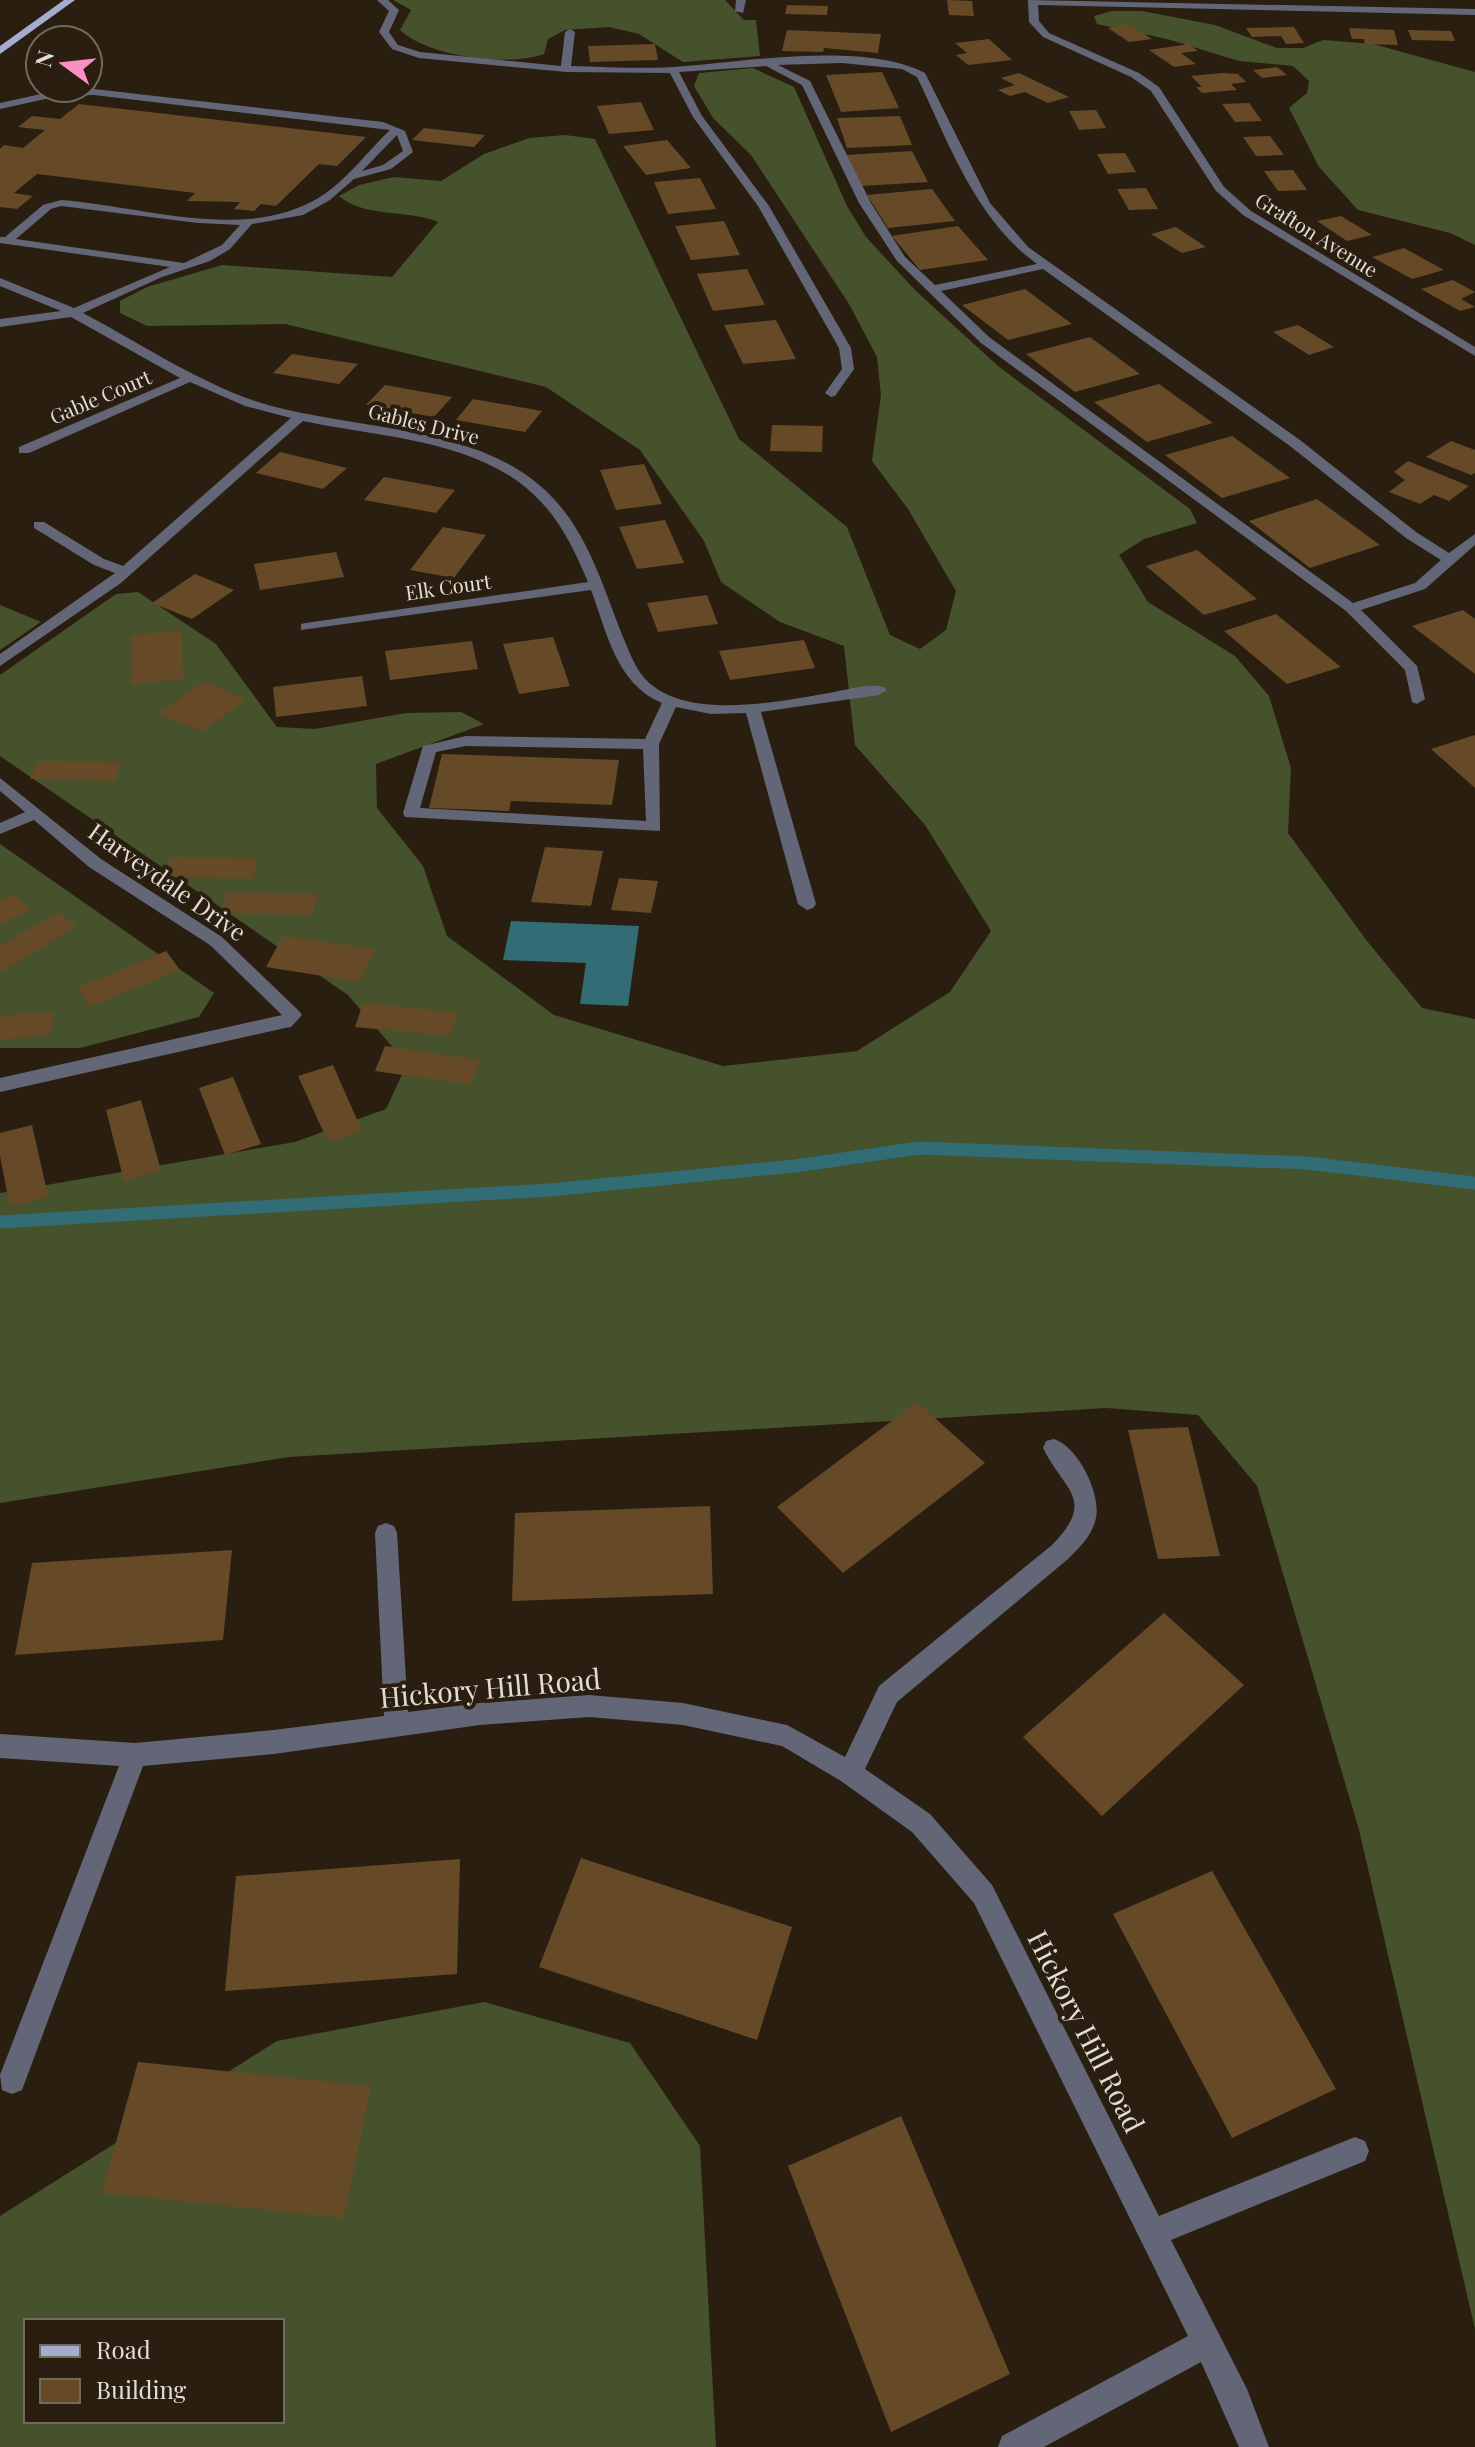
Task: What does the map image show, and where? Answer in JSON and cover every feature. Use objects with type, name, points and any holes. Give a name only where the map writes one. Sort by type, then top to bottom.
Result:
[{"type":"main road","points":[[0,51],[70,0]]},
{"type":"street","points":[[382,0],[394,10],[384,32],[395,47],[419,55],[566,69],[673,69],[763,62],[885,63],[914,68],[921,75],[985,204],[1013,239],[1043,266],[1295,443],[1411,535],[1450,560]]},
{"type":"street","points":[[1033,1],[1475,12]]},
{"type":"street","name":"Grafton Avenue","points":[[1033,1],[1034,22],[1046,35],[1135,75],[1155,89],[1231,201],[1475,352]]},
{"type":"street","points":[[566,69],[570,32]]},
{"type":"street","points":[[763,62],[806,83],[865,203],[901,259],[985,340],[1351,608],[1412,669],[1417,699]]},
{"type":"street","points":[[673,69],[697,119],[750,185],[845,348],[848,369],[831,393]]},
{"type":"street","points":[[0,118],[3,112],[0,107],[59,93],[94,92],[397,129],[406,137],[408,152],[396,164],[383,172],[347,177]]},
{"type":"street","points":[[3,241],[47,207],[61,203],[247,224],[307,208],[326,198],[397,129]]},
{"type":"street","points":[[0,323],[73,313],[206,259],[226,247],[247,224]]},
{"type":"street","points":[[3,241],[184,266]]},
{"type":"street","points":[[932,289],[1043,266]]},
{"type":"street","name":"Gables Drive","points":[[0,282],[73,313],[190,378],[254,405],[453,448],[508,469],[530,483],[563,516],[596,585],[630,671],[642,685],[671,701],[710,709],[879,690]]},
{"type":"street","name":"Gable Court","points":[[24,450],[190,378]]},
{"type":"street","points":[[0,661],[125,572],[302,415]]},
{"type":"street","points":[[39,525],[99,562],[125,572]]},
{"type":"street","points":[[1351,608],[1420,586],[1475,538]]},
{"type":"street","name":"Elk Court","points":[[306,627],[596,585]]},
{"type":"street","points":[[651,744],[466,741],[440,745],[429,749],[411,813],[654,827],[651,744],[671,701]]},
{"type":"street","points":[[752,706],[807,904]]},
{"type":"street","name":"Harveydale Drive","points":[[0,783],[95,863],[216,941],[293,1015],[270,1025],[0,1085]]},
{"type":"street","points":[[0,829],[37,813]]},
{"type":"street","points":[[850,1773],[888,1694],[1060,1552],[1082,1528],[1085,1500],[1073,1470],[1054,1448]]},
{"type":"street","points":[[386,1533],[397,1726]]},
{"type":"street","name":"Hickory Hill Road","points":[[0,1746],[135,1755],[274,1742],[480,1714],[589,1706],[683,1714],[787,1736],[850,1773],[921,1823],[983,1894],[1207,2342],[1254,2447]]},
{"type":"street","points":[[12,2080],[135,1755]]},
{"type":"street","points":[[1153,2233],[1355,2151]]},
{"type":"street","points":[[1013,2447],[1207,2342]]},
{"type":"green space","points":[[393,0],[725,0],[744,20],[756,20],[760,56],[683,62],[639,34],[609,27],[565,30],[548,39],[544,54],[529,58],[469,57],[429,47],[400,30],[411,10]]},
{"type":"green space","points":[[1112,11],[1142,11],[1215,25],[1277,48],[1303,48],[1323,40],[1373,44],[1475,72],[1475,245],[1450,233],[1358,210],[1319,167],[1289,108],[1307,93],[1309,81],[1293,66],[1239,61],[1167,39],[1097,24],[1094,16]]},
{"type":"green space","points":[[753,68],[794,87],[847,206],[866,237],[916,291],[998,366],[1190,509],[1197,523],[1144,539],[1119,555],[1148,602],[1235,656],[1269,696],[1291,768],[1288,833],[1367,941],[1422,1008],[1475,1019],[1475,2329],[1359,1830],[1257,1486],[1198,1415],[1106,1408],[289,1457],[0,1503],[0,1193],[295,1142],[386,1109],[407,1064],[348,995],[0,756],[0,675],[116,594],[138,592],[216,644],[277,727],[315,729],[406,713],[461,712],[484,724],[376,764],[377,808],[423,866],[447,936],[554,1015],[723,1066],[857,1051],[950,992],[991,931],[925,825],[855,745],[844,646],[780,622],[721,582],[704,541],[640,450],[546,387],[285,324],[147,326],[120,313],[120,301],[147,287],[222,265],[392,277],[438,222],[361,208],[339,196],[359,185],[394,177],[441,181],[484,154],[529,138],[565,135],[595,139],[739,439],[847,527],[890,635],[920,649],[946,630],[956,591],[908,509],[872,461],[881,395],[877,357],[849,304],[751,155],[713,118],[694,86],[699,73]]},
{"type":"green space","points":[[0,605],[41,622],[0,650]]},
{"type":"green space","points":[[0,844],[214,993],[199,1017],[80,1048],[0,1048]]},
{"type":"green space","points":[[484,2002],[630,2043],[700,2146],[716,2447],[0,2447],[0,2216],[277,2041]]},
{"type":"water","points":[[511,921],[639,926],[628,1006],[580,1004],[586,963],[503,960]]},
{"type":"building","points":[[947,0],[972,1],[974,16],[949,15]]},
{"type":"building","points":[[787,5],[828,6],[827,15],[785,14]]},
{"type":"building","points":[[1129,24],[1152,39],[1129,42],[1108,28]]},
{"type":"building","points":[[1294,27],[1304,43],[1286,44],[1281,36],[1252,37],[1246,28]]},
{"type":"building","points":[[1349,28],[1394,30],[1398,45],[1365,44],[1364,39],[1352,39]]},
{"type":"building","points":[[787,30],[881,34],[878,53],[824,48],[823,52],[782,51]]},
{"type":"building","points":[[1408,30],[1451,31],[1455,41],[1412,40]]},
{"type":"building","points":[[989,39],[1012,60],[968,65],[956,55],[967,53],[955,43]]},
{"type":"building","points":[[655,44],[658,60],[590,62],[588,46]]},
{"type":"building","points":[[1189,44],[1198,51],[1181,53],[1196,64],[1174,67],[1149,50]]},
{"type":"building","points":[[1277,67],[1287,75],[1262,78],[1253,70]]},
{"type":"building","points":[[882,72],[899,108],[841,112],[826,75]]},
{"type":"building","points":[[1019,73],[1069,97],[1048,103],[1025,92],[1010,96],[998,90],[1015,85],[1001,78]]},
{"type":"building","points":[[1238,74],[1246,82],[1231,84],[1237,90],[1202,93],[1196,87],[1202,87],[1191,76]]},
{"type":"building","points":[[641,102],[654,130],[609,134],[597,106]]},
{"type":"building","points":[[1249,103],[1262,121],[1235,122],[1222,104]]},
{"type":"building","points":[[79,104],[366,137],[337,166],[319,164],[276,206],[261,204],[254,211],[234,209],[240,202],[187,201],[195,193],[37,174],[14,193],[33,196],[17,209],[0,207],[0,149],[4,145],[23,148],[45,130],[18,127],[32,116],[60,119]]},
{"type":"building","points":[[1096,110],[1106,128],[1079,130],[1069,111]]},
{"type":"building","points":[[900,116],[912,145],[847,148],[837,118]]},
{"type":"building","points":[[424,128],[485,135],[474,147],[412,140]]},
{"type":"building","points":[[1270,136],[1284,155],[1256,156],[1243,137]]},
{"type":"building","points":[[667,140],[691,168],[646,175],[623,146]]},
{"type":"building","points":[[912,151],[928,182],[862,186],[847,155]]},
{"type":"building","points":[[1125,153],[1136,172],[1108,174],[1097,154]]},
{"type":"building","points":[[1293,170],[1307,190],[1278,191],[1264,171]]},
{"type":"building","points":[[700,178],[716,209],[668,214],[654,182]]},
{"type":"building","points":[[1146,188],[1158,209],[1129,210],[1117,189]]},
{"type":"building","points":[[932,189],[955,221],[888,228],[867,195]]},
{"type":"building","points":[[1341,216],[1372,235],[1347,241],[1317,221]]},
{"type":"building","points":[[724,221],[740,255],[691,260],[675,226]]},
{"type":"building","points":[[958,226],[988,260],[920,270],[892,236]]},
{"type":"building","points":[[1176,227],[1206,247],[1182,253],[1151,234]]},
{"type":"building","points":[[1404,248],[1444,270],[1412,279],[1372,257]]},
{"type":"building","points":[[747,269],[765,305],[713,311],[697,274]]},
{"type":"building","points":[[1453,280],[1475,292],[1461,299],[1475,307],[1460,311],[1421,289]]},
{"type":"building","points":[[1025,289],[1072,324],[1008,340],[962,305]]},
{"type":"building","points":[[776,320],[796,359],[743,364],[724,325]]},
{"type":"building","points":[[1298,325],[1334,347],[1309,355],[1273,332]]},
{"type":"building","points":[[1090,337],[1140,374],[1075,392],[1026,354]]},
{"type":"building","points":[[292,354],[358,364],[339,384],[273,373]]},
{"type":"building","points":[[1159,384],[1213,423],[1147,442],[1094,402]]},
{"type":"building","points":[[385,385],[452,397],[434,417],[366,405]]},
{"type":"building","points":[[473,399],[542,411],[525,432],[456,420]]},
{"type":"building","points":[[772,425],[823,426],[822,452],[770,451]]},
{"type":"building","points":[[1232,436],[1290,478],[1222,498],[1165,455]]},
{"type":"building","points":[[1451,441],[1475,450],[1475,473],[1471,475],[1426,457]]},
{"type":"building","points":[[280,452],[347,468],[323,489],[256,473]]},
{"type":"building","points":[[1408,461],[1469,486],[1449,501],[1434,495],[1420,504],[1389,492],[1405,480],[1394,472]]},
{"type":"building","points":[[644,464],[662,504],[616,510],[600,470]]},
{"type":"building","points":[[384,477],[455,490],[436,513],[364,500]]},
{"type":"building","points":[[1317,499],[1380,545],[1310,568],[1249,521]]},
{"type":"building","points":[[665,520],[684,563],[637,569],[619,527]]},
{"type":"building","points":[[443,527],[486,535],[454,578],[410,570]]},
{"type":"building","points":[[1197,550],[1257,599],[1204,615],[1146,566]]},
{"type":"building","points":[[336,552],[344,577],[260,590],[254,564]]},
{"type":"building","points":[[195,574],[234,590],[192,619],[152,603]]},
{"type":"building","points":[[707,595],[718,624],[658,632],[647,603]]},
{"type":"building","points":[[1463,610],[1475,619],[1475,674],[1412,626]]},
{"type":"building","points":[[1276,614],[1341,667],[1287,684],[1224,631]]},
{"type":"building","points":[[182,630],[183,679],[131,685],[131,635]]},
{"type":"building","points":[[553,637],[570,686],[519,694],[503,644]]},
{"type":"building","points":[[804,640],[815,668],[730,680],[719,651]]},
{"type":"building","points":[[472,641],[478,669],[390,680],[385,651]]},
{"type":"building","points":[[362,676],[367,706],[276,717],[273,687]]},
{"type":"building","points":[[204,681],[246,699],[202,732],[159,714]]},
{"type":"building","points":[[1475,735],[1475,788],[1431,749]]},
{"type":"building","points":[[442,754],[619,760],[612,805],[511,801],[509,811],[429,808]]},
{"type":"building","points":[[38,761],[122,762],[115,781],[30,779]]},
{"type":"building","points":[[545,847],[603,851],[591,906],[531,902]]},
{"type":"building","points":[[170,857],[258,858],[253,879],[162,877]]},
{"type":"building","points":[[619,878],[658,881],[651,913],[611,910]]},
{"type":"building","points":[[227,892],[318,894],[312,915],[221,913]]},
{"type":"building","points":[[13,894],[30,909],[0,925],[0,901]]},
{"type":"building","points":[[58,912],[77,926],[0,973],[0,946]]},
{"type":"building","points":[[283,936],[376,949],[360,982],[266,967]]},
{"type":"building","points":[[166,951],[180,970],[90,1007],[77,988]]},
{"type":"building","points":[[363,1003],[458,1012],[450,1036],[355,1027]]},
{"type":"building","points":[[54,1011],[52,1034],[0,1040],[0,1016]]},
{"type":"building","points":[[385,1046],[480,1060],[470,1085],[375,1071]]},
{"type":"building","points":[[333,1065],[362,1131],[328,1142],[298,1076]]},
{"type":"building","points":[[233,1077],[261,1144],[225,1155],[199,1088]]},
{"type":"building","points":[[141,1100],[161,1170],[124,1181],[106,1110]]},
{"type":"building","points":[[32,1125],[48,1196],[10,1207],[0,1156],[0,1133]]},
{"type":"building","points":[[917,1402],[985,1463],[843,1573],[777,1507]]},
{"type":"building","points":[[1188,1427],[1220,1556],[1158,1559],[1128,1430]]},
{"type":"building","points":[[710,1506],[713,1594],[512,1601],[515,1513]]},
{"type":"building","points":[[232,1550],[223,1640],[15,1655],[32,1563]]},
{"type":"building","points":[[1164,1613],[1244,1685],[1102,1816],[1023,1737]]},
{"type":"building","points":[[581,1858],[792,1927],[757,2040],[539,1967]]},
{"type":"building","points":[[460,1859],[457,1974],[225,1991],[236,1876]]},
{"type":"building","points":[[1212,1871],[1336,2089],[1232,2138],[1113,1914]]},
{"type":"building","points":[[138,2062],[371,2086],[344,2218],[102,2193]]},
{"type":"building","points":[[901,2116],[1010,2374],[891,2432],[788,2166]]},
{"type":"waterway","points":[[0,1222],[549,1190],[795,1166],[919,1148],[1307,1163],[1475,1183]]}]
